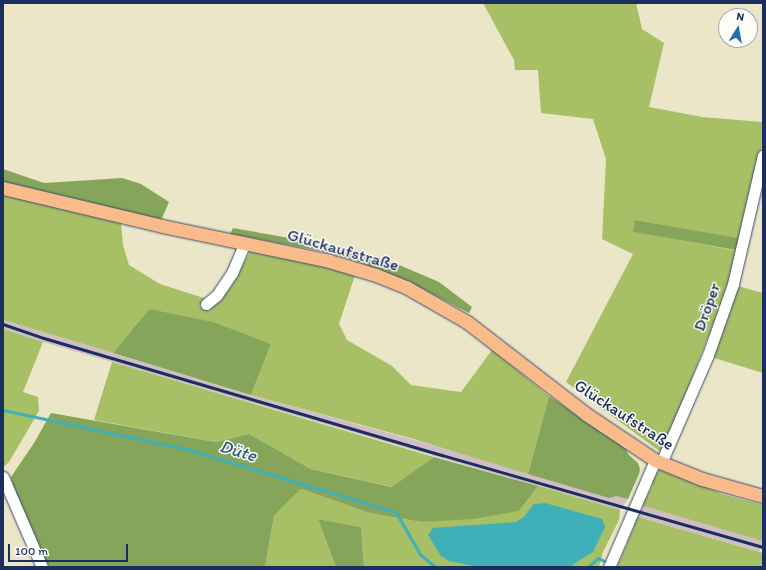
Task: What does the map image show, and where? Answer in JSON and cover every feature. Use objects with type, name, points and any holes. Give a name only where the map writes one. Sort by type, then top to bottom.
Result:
[{"type":"main road","name":"Glückaufstraße","points":[[3,188],[329,261],[376,275],[406,287],[467,322],[586,414],[658,461],[702,479],[763,496]]},
{"type":"street","name":"Dröper","points":[[609,567],[708,355],[733,284],[763,155]]},
{"type":"street","points":[[206,304],[217,295],[232,273],[245,243]]},
{"type":"street","points":[[3,477],[42,567]]},
{"type":"shaded area","points":[[3,320],[251,395],[628,499],[620,510],[43,342],[3,329]]},
{"type":"shaded area","points":[[640,505],[763,540],[760,552],[637,517]]},
{"type":"green space","points":[[483,3],[636,3],[642,29],[664,43],[649,107],[702,117],[763,122],[763,142],[740,239],[635,220],[637,232],[738,251],[728,287],[662,453],[566,382],[633,254],[602,239],[606,159],[593,119],[541,113],[538,70],[515,70],[514,60]]},
{"type":"green space","points":[[3,169],[44,183],[122,178],[141,184],[169,202],[162,218],[162,226],[3,183]]},
{"type":"green space","points":[[3,195],[121,222],[123,245],[129,265],[160,284],[207,299],[199,306],[209,311],[230,288],[250,252],[326,266],[355,275],[339,324],[347,340],[392,366],[411,385],[461,392],[492,350],[549,396],[528,474],[410,438],[251,395],[271,344],[149,309],[113,353],[3,320]]},
{"type":"green space","points":[[635,220],[740,239],[738,250],[633,232]]},
{"type":"green space","points":[[233,228],[351,249],[397,264],[439,282],[472,307],[469,313],[411,283],[356,261],[321,251],[230,234]]},
{"type":"green space","points":[[738,286],[763,293],[763,373],[711,357]]},
{"type":"green space","points":[[149,309],[213,322],[271,344],[251,395],[113,353]]},
{"type":"green space","points":[[3,329],[43,342],[23,392],[38,397],[39,411],[9,462],[3,467]]},
{"type":"green space","points":[[112,362],[434,457],[393,487],[311,469],[249,434],[216,442],[94,420]]},
{"type":"green space","points":[[549,396],[625,448],[629,455],[638,463],[640,469],[639,474],[628,499],[616,496],[609,498],[528,474]]},
{"type":"green space","points":[[51,413],[216,442],[249,434],[311,469],[392,487],[434,457],[538,486],[519,511],[473,519],[421,522],[370,513],[301,489],[274,516],[265,567],[45,567],[19,508],[11,477],[34,443]]},
{"type":"green space","points":[[660,470],[664,470],[722,494],[763,505],[763,541],[640,505],[642,500],[646,499],[652,486],[653,476]]},
{"type":"green space","points":[[538,486],[620,510],[619,520],[603,552],[599,567],[364,567],[361,527],[318,519],[336,567],[265,567],[274,516],[301,489],[370,513],[421,522],[519,511]]},
{"type":"green space","points":[[635,516],[763,553],[763,567],[617,567],[634,527]]},
{"type":"green space","points":[[318,519],[361,527],[364,567],[336,567]]},
{"type":"water","points":[[545,503],[602,519],[605,527],[593,552],[569,567],[479,567],[449,561],[441,556],[428,535],[433,528],[516,522],[524,517],[534,504]]},
{"type":"waterway","name":"Düte","points":[[3,410],[187,449],[396,512],[421,555],[436,567]]},
{"type":"waterway","name":"Düte","points":[[588,567],[598,558],[607,562]]},
{"type":"railway","points":[[3,324],[44,338],[442,455],[763,547]]}]
